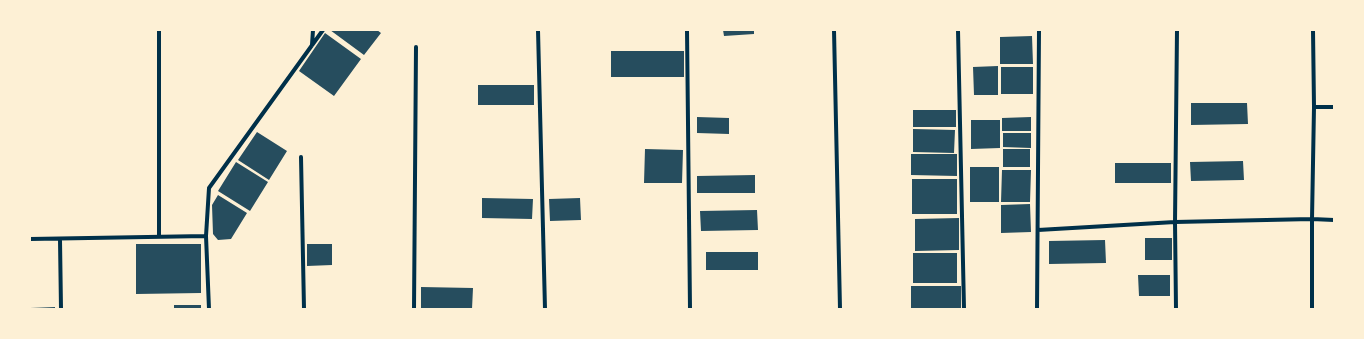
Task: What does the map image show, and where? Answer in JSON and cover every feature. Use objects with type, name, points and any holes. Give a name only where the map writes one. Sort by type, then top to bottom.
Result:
[{"type":"street","points":[[159,30],[159,236]]},
{"type":"street","points":[[312,30],[312,45]]},
{"type":"street","points":[[209,309],[206,236],[209,188],[323,30]]},
{"type":"street","points":[[538,30],[545,309]]},
{"type":"street","points":[[687,30],[690,309]]},
{"type":"street","points":[[834,30],[840,309]]},
{"type":"street","points":[[958,30],[964,309]]},
{"type":"street","points":[[1037,309],[1039,30]]},
{"type":"street","points":[[1176,309],[1175,222],[1177,30]]},
{"type":"street","points":[[1312,309],[1314,107],[1313,30]]},
{"type":"street","points":[[414,309],[416,47]]},
{"type":"street","points":[[1314,107],[1334,107]]},
{"type":"street","points":[[301,157],[304,309]]},
{"type":"street","points":[[1038,230],[1175,222],[1312,219],[1334,220]]},
{"type":"street","points":[[30,239],[60,240],[159,236],[206,236]]},
{"type":"street","points":[[60,240],[61,309]]},
{"type":"building","points":[[330,30],[377,30],[381,33],[364,55]]},
{"type":"building","points":[[723,30],[754,30],[754,34],[724,36]]},
{"type":"building","points":[[325,33],[361,59],[334,96],[299,71]]},
{"type":"building","points":[[1032,36],[1033,64],[1000,64],[1000,37]]},
{"type":"building","points":[[611,51],[684,51],[684,77],[611,77]]},
{"type":"building","points":[[998,66],[998,95],[974,95],[973,67]]},
{"type":"building","points":[[1001,67],[1033,67],[1033,94],[1001,94]]},
{"type":"building","points":[[478,85],[534,85],[534,105],[478,105]]},
{"type":"building","points":[[1191,103],[1247,103],[1248,124],[1191,125]]},
{"type":"building","points":[[913,110],[956,110],[956,127],[913,127]]},
{"type":"building","points":[[697,117],[729,118],[729,134],[697,133]]},
{"type":"building","points":[[1031,117],[1031,131],[1002,131],[1002,118]]},
{"type":"building","points":[[971,120],[1000,120],[1000,148],[971,149]]},
{"type":"building","points":[[913,129],[955,130],[954,153],[913,152]]},
{"type":"building","points":[[257,132],[287,151],[269,180],[238,160]]},
{"type":"building","points":[[1003,133],[1031,133],[1031,148],[1003,147]]},
{"type":"building","points":[[645,149],[683,150],[682,183],[644,183]]},
{"type":"building","points":[[1003,149],[1030,149],[1030,167],[1003,167]]},
{"type":"building","points":[[911,154],[957,154],[957,176],[911,175]]},
{"type":"building","points":[[1243,161],[1244,180],[1191,181],[1190,162]]},
{"type":"building","points":[[236,162],[268,182],[250,211],[218,191]]},
{"type":"building","points":[[1115,163],[1171,163],[1171,183],[1115,183]]},
{"type":"building","points":[[970,167],[999,167],[999,202],[970,202]]},
{"type":"building","points":[[1002,170],[1031,170],[1030,202],[1001,202]]},
{"type":"building","points":[[755,175],[755,193],[697,193],[697,176]]},
{"type":"building","points":[[912,179],[957,179],[957,214],[912,214]]},
{"type":"building","points":[[218,195],[247,213],[231,239],[218,240],[213,234],[212,205]]},
{"type":"building","points":[[482,198],[533,199],[532,219],[482,218]]},
{"type":"building","points":[[580,198],[581,220],[550,221],[549,199]]},
{"type":"building","points":[[1030,204],[1031,232],[1001,233],[1001,205]]},
{"type":"building","points":[[757,210],[758,230],[701,231],[700,211]]},
{"type":"building","points":[[959,218],[959,250],[915,251],[915,219]]},
{"type":"building","points":[[1145,238],[1172,238],[1172,260],[1145,260]]},
{"type":"building","points":[[1105,240],[1106,263],[1049,264],[1049,241]]},
{"type":"building","points":[[136,244],[201,244],[201,293],[136,294]]},
{"type":"building","points":[[307,244],[332,244],[332,265],[307,266]]},
{"type":"building","points":[[706,252],[758,252],[758,270],[706,270]]},
{"type":"building","points":[[913,253],[957,253],[957,283],[913,283]]},
{"type":"building","points":[[1138,275],[1170,275],[1170,296],[1139,296]]},
{"type":"building","points":[[911,286],[961,286],[961,308],[911,309]]},
{"type":"building","points":[[421,287],[473,288],[472,309],[421,309]]},
{"type":"building","points":[[174,305],[201,305],[201,309],[174,309]]},
{"type":"building","points":[[55,307],[55,309],[30,309],[30,308]]}]
